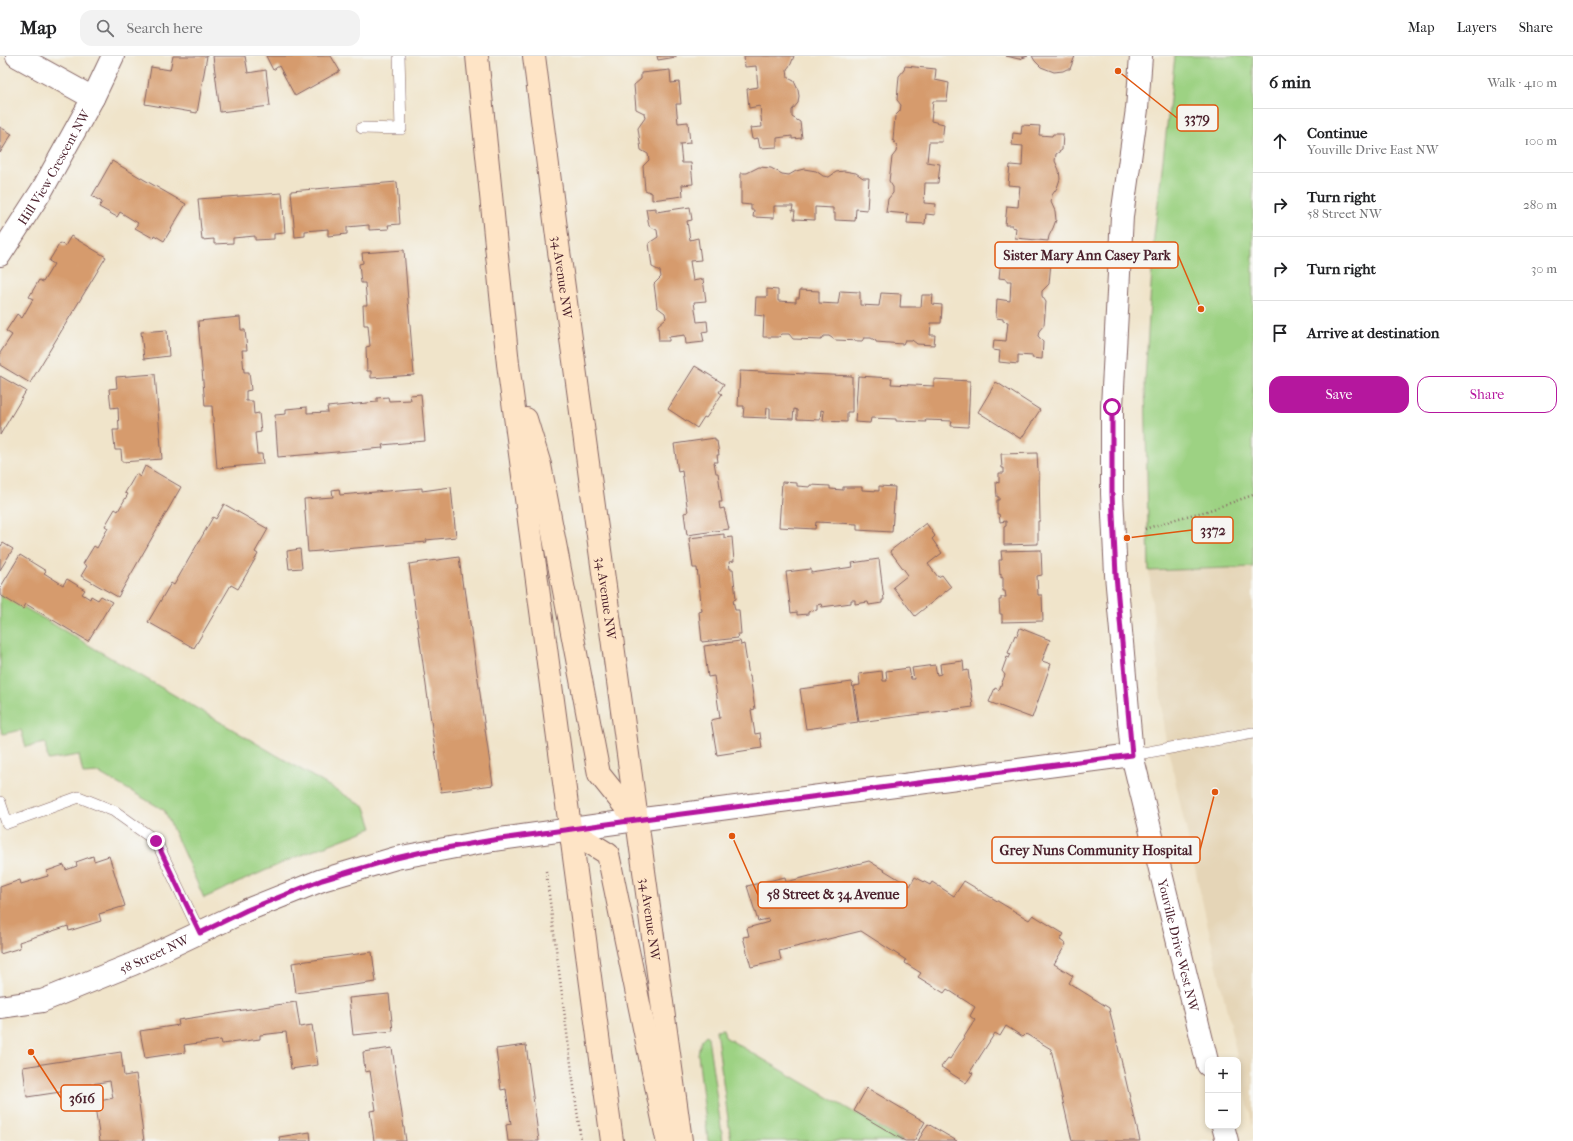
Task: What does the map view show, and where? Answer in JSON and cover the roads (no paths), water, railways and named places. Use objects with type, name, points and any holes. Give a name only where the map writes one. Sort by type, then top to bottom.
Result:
[{"type":"main road","points":[[477,56],[508,364],[569,830],[612,1141]]},
{"type":"main road","name":"34 Avenue NW","points":[[534,56],[560,260],[681,1141]]},
{"type":"main road","points":[[508,364],[540,465],[599,774],[636,820]]},
{"type":"main road","points":[[569,830],[608,854],[668,1141]]},
{"type":"street","name":"Hill View Crescent NW","points":[[17,56],[93,98]]},
{"type":"street","name":"Hill View Crescent NW","points":[[0,255],[42,190],[93,98],[113,56]]},
{"type":"street","name":"Youville Drive West NW","points":[[1141,56],[1137,109],[1122,216],[1112,407],[1112,494],[1116,575],[1132,755],[1206,1057]]},
{"type":"street","name":"58 Street NW","points":[[0,1007],[42,1001],[133,964],[247,910],[322,880],[396,858],[493,840],[1132,755]]},
{"type":"street","points":[[1224,1129],[1227,1141]]},
{"type":"lane","points":[[362,128],[401,129],[399,56]]},
{"type":"lane","points":[[1132,755],[1253,733]]},
{"type":"lane","points":[[0,802],[7,823],[79,797],[114,811],[156,841],[200,933]]},
{"type":"place","name":"3379","points":[[1118,71]]},
{"type":"place","name":"Sister Mary Ann Casey Park","points":[[1201,309]]},
{"type":"place","name":"3372","points":[[1127,538]]},
{"type":"place","name":"Grey Nuns Community Hospital","points":[[1215,792]]},
{"type":"place","name":"58 Street & 34 Avenue","points":[[732,836]]},
{"type":"place","name":"3616","points":[[31,1052]]}]
